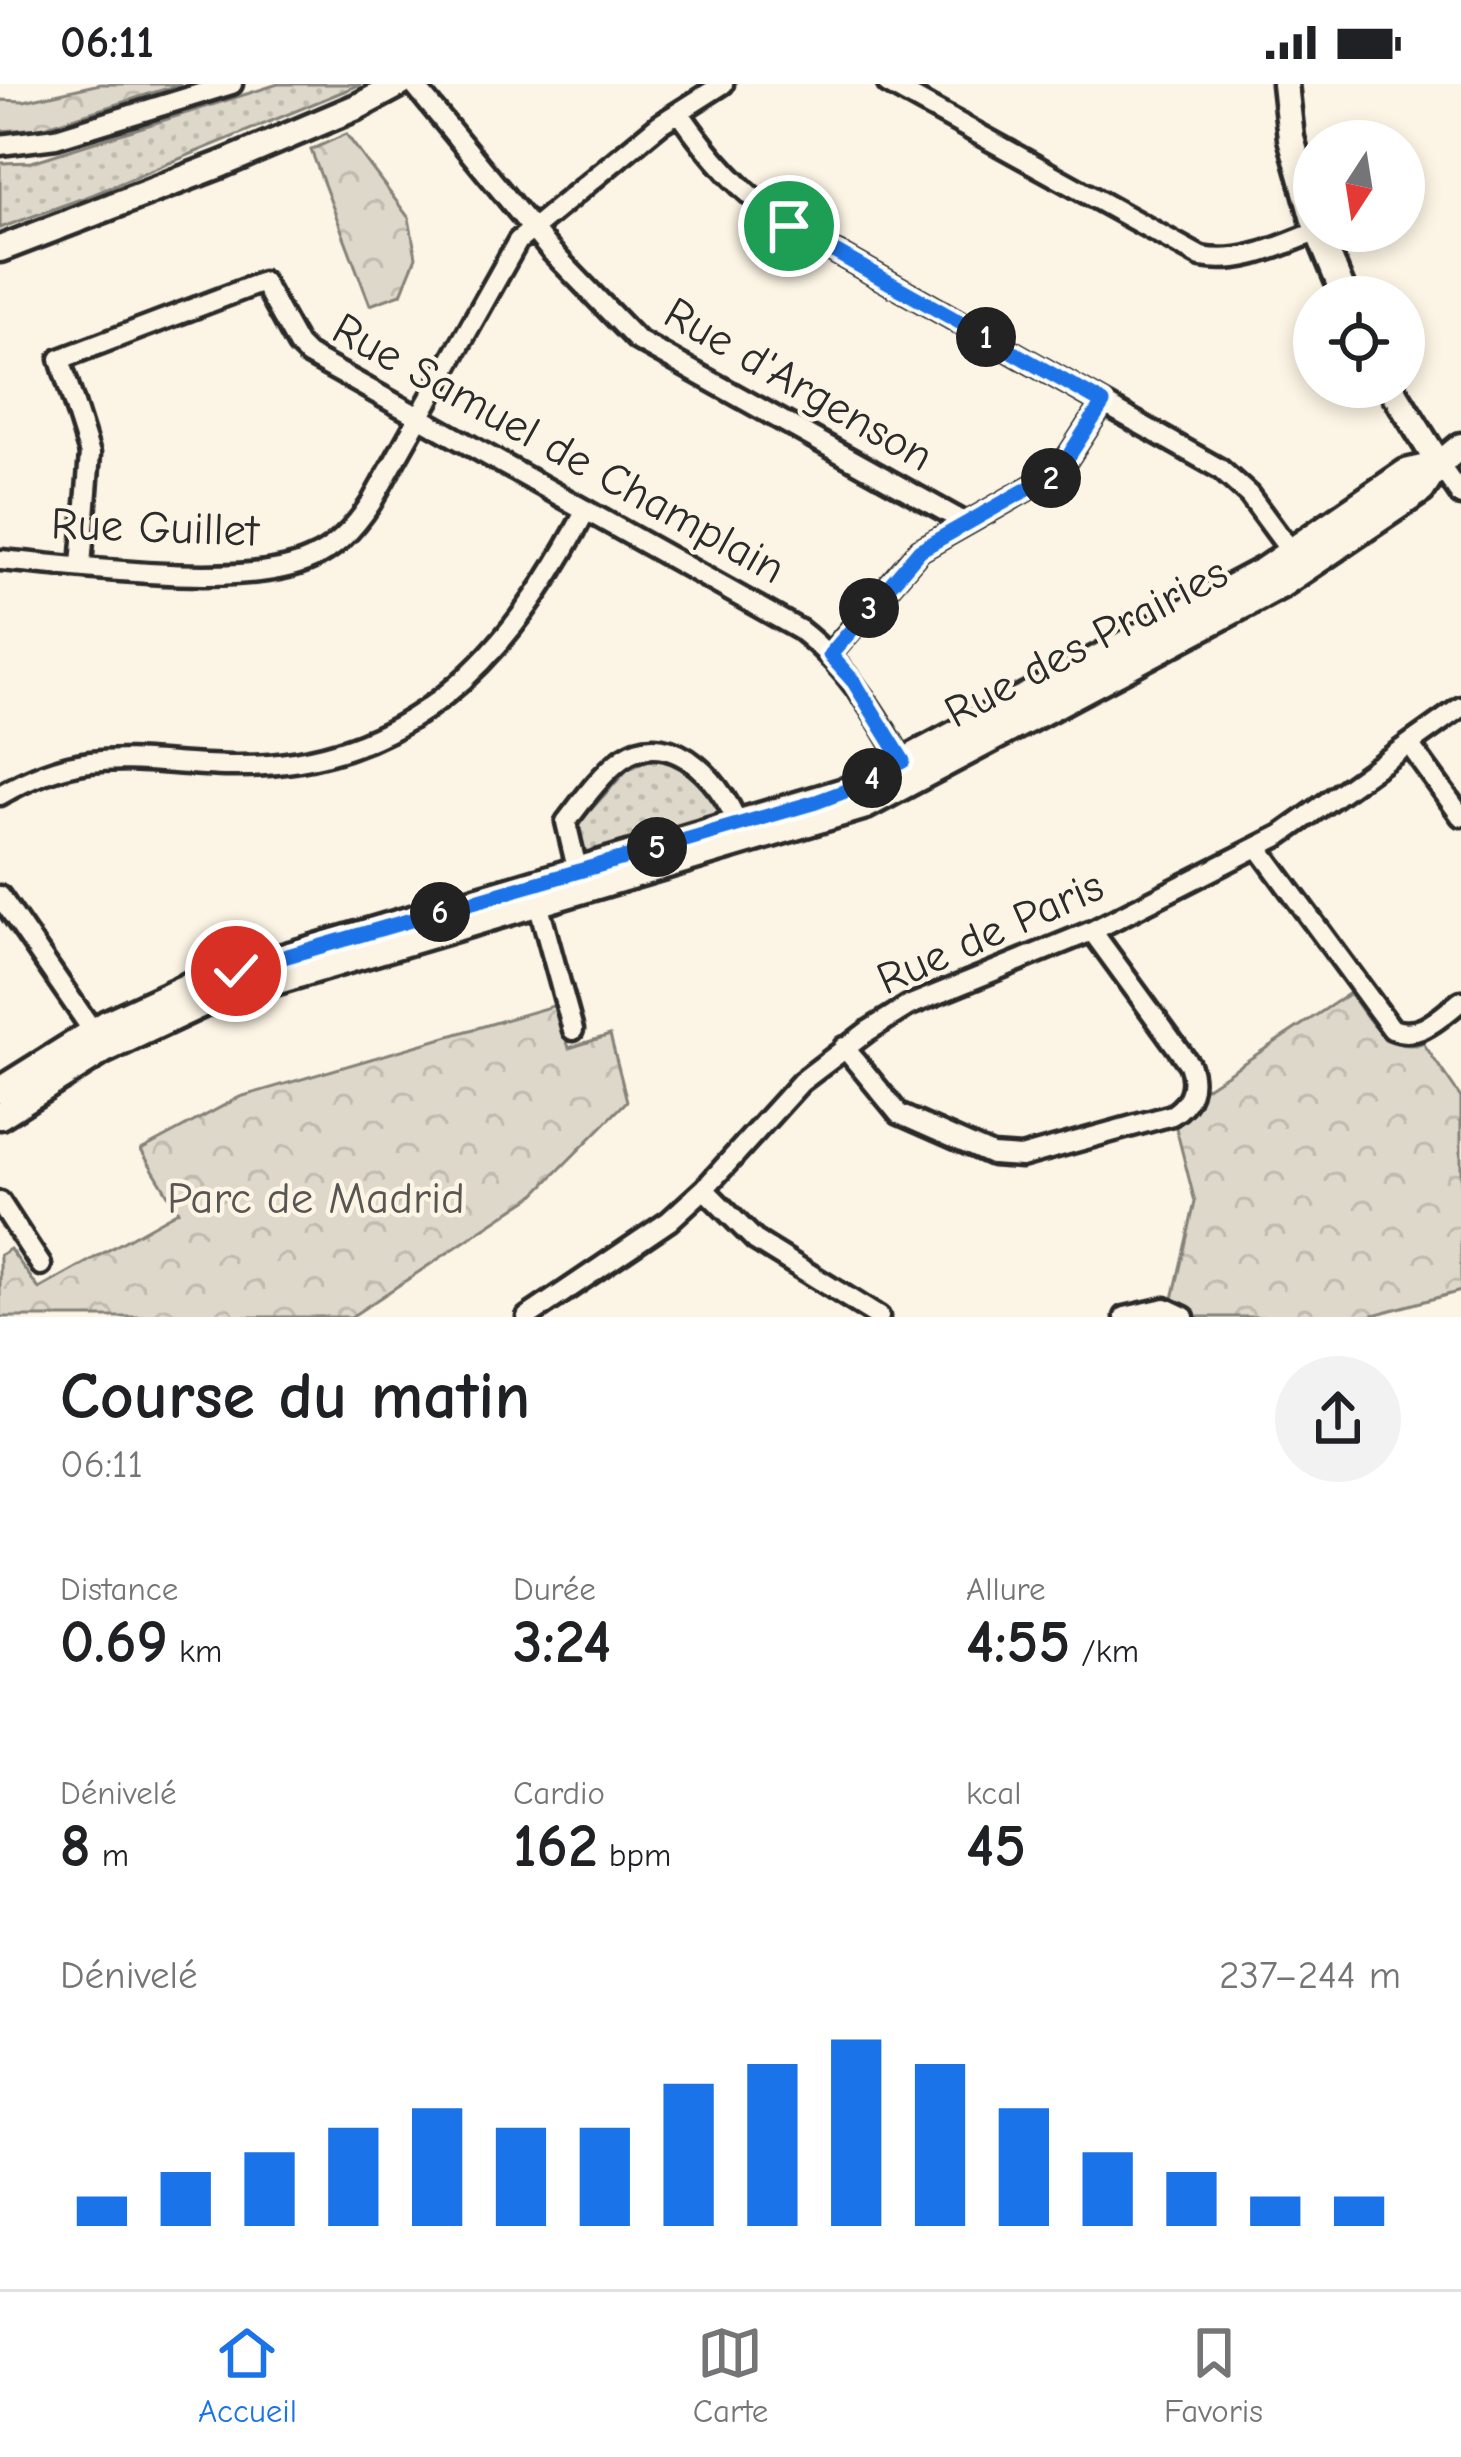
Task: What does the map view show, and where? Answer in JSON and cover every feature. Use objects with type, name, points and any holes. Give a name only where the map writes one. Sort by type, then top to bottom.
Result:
[{"type":"street","points":[[0,145],[56,138],[232,84]]},
{"type":"street","points":[[0,249],[200,173],[337,116],[400,84]]},
{"type":"street","name":"Rue d'Argenson","points":[[413,84],[532,229],[637,340],[966,523]]},
{"type":"street","name":"Rue Guillet","points":[[0,560],[236,574],[307,561],[330,548],[360,520],[514,245],[679,112],[723,84]]},
{"type":"street","points":[[888,84],[1190,254],[1223,260],[1245,257],[1293,240]]},
{"type":"street","points":[[1285,84],[1293,145]]},
{"type":"street","points":[[679,112],[732,181],[773,215],[1234,479],[1298,561]]},
{"type":"street","name":"Rue Samuel de Champlain","points":[[81,566],[90,454],[60,359],[263,282],[302,351],[773,612],[830,655],[854,682],[909,772]]},
{"type":"street","points":[[830,655],[911,557],[1059,471],[1103,403]]},
{"type":"street","points":[[1404,408],[1461,496]]},
{"type":"street","name":"Rue des Prairies","points":[[0,1090],[99,1041],[536,894],[741,834],[851,812],[909,772],[1422,490],[1439,464],[1461,446]]},
{"type":"street","points":[[0,795],[80,761],[125,758],[231,766],[283,764],[343,749],[391,730],[450,695],[504,641],[545,585],[586,510]]},
{"type":"street","name":"Rue de Paris","points":[[527,1317],[653,1234],[704,1190],[777,1106],[844,1047],[908,1006],[1092,931],[1258,848],[1317,813],[1461,707]]},
{"type":"street","points":[[1409,745],[1461,816]]},
{"type":"street","points":[[580,881],[566,822],[616,764],[641,751],[667,750],[684,757],[713,782],[741,834]]},
{"type":"street","points":[[1258,848],[1392,1029],[1403,1033],[1423,1030],[1461,1001]]},
{"type":"street","points":[[536,894],[573,1030]]},
{"type":"street","points":[[0,896],[99,1041]]},
{"type":"street","points":[[844,1047],[898,1114],[1001,1157],[1021,1157],[1172,1115],[1191,1093],[1189,1064],[1092,931]]},
{"type":"street","name":"Rue des Prairies","points":[[0,1116],[99,1041]]},
{"type":"street","points":[[704,1190],[755,1240],[879,1317]]},
{"type":"street","points":[[0,1202],[41,1265]]},
{"type":"street","points":[[1125,1317],[1166,1308],[1184,1317]]},
{"type":"green space","points":[[100,84],[181,84],[41,128],[0,131],[0,100],[24,101]]},
{"type":"green space","points":[[278,84],[361,84],[0,228],[0,163],[32,162]]},
{"type":"green space","points":[[346,134],[409,218],[416,257],[401,294],[370,305],[311,150]]},
{"type":"green space","points":[[652,759],[696,779],[722,820],[586,859],[578,824],[627,770]]},
{"type":"green space","points":[[1350,993],[1389,1039],[1423,1043],[1461,1098],[1461,1291],[1366,1317],[1197,1317],[1173,1299],[1195,1202],[1175,1124],[1194,1111],[1204,1089]]},
{"type":"green space","name":"Parc de Madrid","points":[[556,1005],[569,1048],[610,1035],[627,1101],[533,1196],[351,1317],[0,1317],[0,1255],[10,1249],[39,1289],[178,1211],[141,1150],[240,1097]]},
{"type":"route","points":[[236,971],[816,802],[903,761],[854,682],[830,655],[911,557],[1042,484],[1067,464],[1103,403],[789,226]]}]
